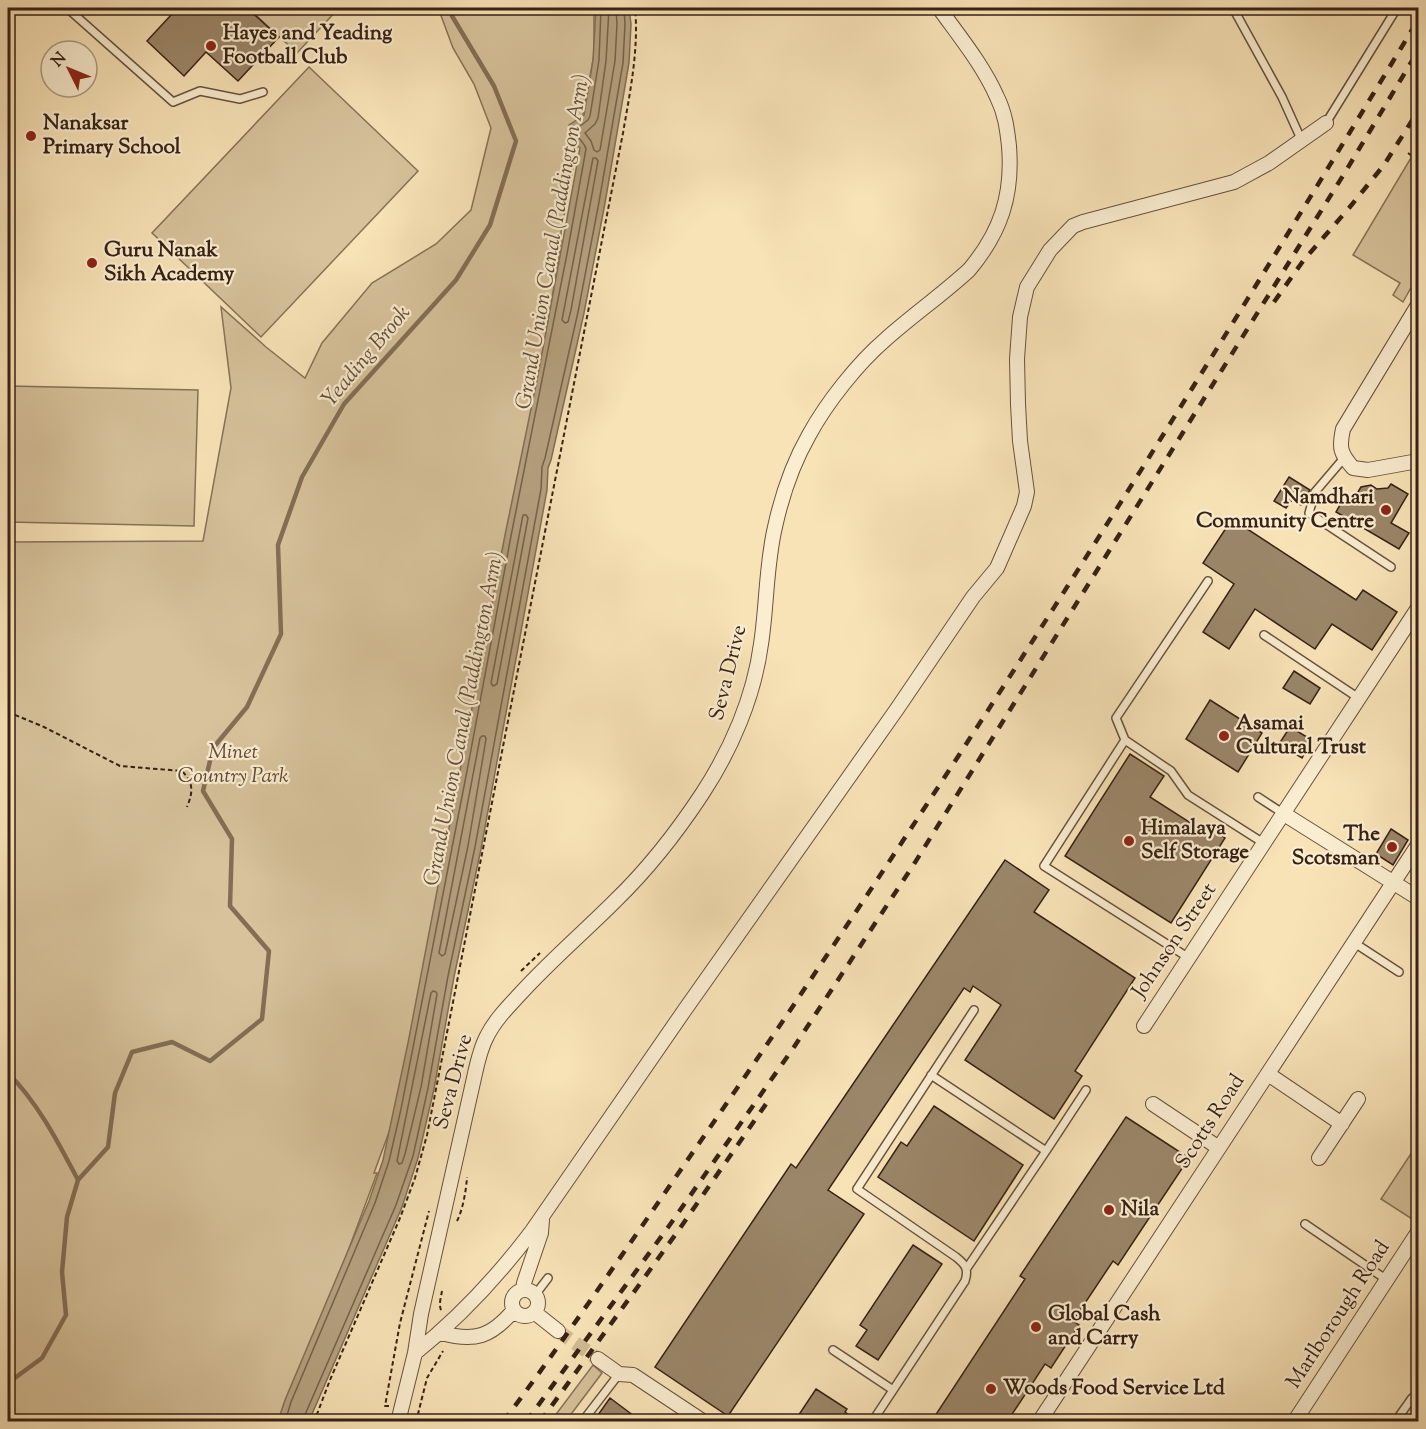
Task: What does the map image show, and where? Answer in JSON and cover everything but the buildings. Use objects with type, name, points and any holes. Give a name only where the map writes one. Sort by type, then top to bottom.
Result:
[{"type":"street","name":"Seva Drive","points":[[398,1422],[471,1090],[478,1060],[488,1034],[497,1020],[530,983],[644,872],[702,795],[731,743],[746,705],[761,645],[774,528],[792,471],[809,434],[864,360],[885,339],[969,270],[993,236],[1002,217],[1008,192],[1010,159],[1003,110],[986,74],[939,8]]},
{"type":"street","points":[[415,1353],[441,1333],[512,1258],[973,597],[997,568],[1024,506],[1027,492],[1018,404],[1017,359],[1020,317],[1027,287],[1050,250],[1073,226],[1083,222],[1234,182],[1269,163],[1326,123]]},
{"type":"street","points":[[1418,309],[1343,429],[1340,444],[1344,458],[1353,468],[1368,470],[1419,460]]},
{"type":"street","name":"Johnson Street","points":[[1144,1026],[1419,608]]},
{"type":"street","points":[[1284,814],[1419,898]]},
{"type":"street","name":"Scotts Road","points":[[1039,1422],[1419,845]]},
{"type":"street","points":[[1268,1074],[1342,1124]]},
{"type":"street","points":[[1319,1158],[1358,1099]]},
{"type":"street","points":[[1153,1104],[1219,1148]]},
{"type":"street","points":[[529,1293],[526,1277],[541,1233],[543,1214]]},
{"type":"street","name":"Marlborough Road","points":[[1294,1422],[1419,1232]]},
{"type":"street","points":[[529,1293],[537,1299],[534,1312],[526,1316],[514,1310],[512,1302],[516,1294],[529,1293]]},
{"type":"street","points":[[441,1333],[468,1337],[481,1335],[494,1330],[514,1310]]},
{"type":"street","points":[[534,1312],[558,1331]]},
{"type":"street","points":[[598,1359],[619,1374],[633,1376],[684,1416],[704,1422]]},
{"type":"lane","points":[[67,8],[173,102],[200,91],[240,99],[262,92]]},
{"type":"lane","points":[[1233,8],[1282,97],[1301,140]]},
{"type":"lane","points":[[1326,123],[1397,8]]},
{"type":"lane","points":[[1344,458],[1315,492],[1309,513],[1391,567]]},
{"type":"lane","points":[[1208,581],[1116,718],[1125,740],[1171,771],[1188,795],[1265,844]]},
{"type":"lane","points":[[1264,635],[1360,699]]},
{"type":"lane","points":[[1125,740],[1044,866],[1189,958]]},
{"type":"lane","points":[[1257,797],[1284,814]]},
{"type":"lane","points":[[1353,942],[1399,972]]},
{"type":"lane","points":[[967,1268],[956,1257],[857,1189],[974,1010]]},
{"type":"lane","points":[[931,1076],[1046,1150]]},
{"type":"lane","points":[[872,1422],[965,1281],[967,1268],[1086,1090]]},
{"type":"lane","points":[[1305,1224],[1387,1280]]},
{"type":"lane","points":[[529,1293],[548,1278]]},
{"type":"lane","points":[[833,1350],[893,1390]]},
{"type":"lane","points":[[582,1422],[619,1374]]},
{"type":"lane","points":[[1395,1422],[1412,1398]]},
{"type":"lane","points":[[1400,1414],[1411,1422]]},
{"type":"path","points":[[314,1422],[400,1218],[415,1178],[427,1135],[623,133],[635,51],[634,8]]},
{"type":"path","points":[[1408,153],[1412,156],[1419,154]]},
{"type":"path","points":[[8,712],[44,727],[120,766],[182,771],[189,778],[193,793],[187,807]]},
{"type":"path","points":[[390,1407],[385,1406],[400,1323],[429,1208]]},
{"type":"path","points":[[442,1283],[440,1309],[445,1317]]},
{"type":"path","points":[[416,1422],[427,1377],[443,1351]]},
{"type":"green space","points":[[248,8],[339,8],[297,53]]},
{"type":"green space","name":"Minet Country Park","points":[[434,8],[594,8],[594,55],[561,232],[532,421],[396,1113],[374,1173],[377,1173],[338,1278],[293,1421],[8,1421],[8,542],[203,541],[231,388],[221,307],[305,378],[322,343],[372,283],[436,244],[471,210],[491,128],[474,84],[453,48],[440,13]]},
{"type":"green space","points":[[309,67],[418,171],[261,337],[152,233]]},
{"type":"green space","points":[[1418,154],[1418,275],[1403,302],[1393,295],[1400,283],[1353,255],[1412,156]]},
{"type":"green space","points":[[8,386],[198,390],[194,526],[8,522]]},
{"type":"green space","points":[[1418,1143],[1418,1209],[1412,1219],[1381,1199]]},
{"type":"green space","points":[[593,1365],[602,1373],[566,1421],[551,1421]]},
{"type":"water","points":[[596,8],[629,8],[631,24],[629,63],[584,313],[548,468],[547,490],[434,1089],[418,1158],[402,1207],[309,1421],[278,1421],[369,1201],[383,1160],[408,1043],[580,148],[571,139],[569,125],[584,115],[593,60]]},
{"type":"waterway","name":"Yeading Brook","points":[[8,1383],[42,1358],[66,1315],[62,1272],[67,1217],[78,1180],[108,1147],[115,1093],[132,1052],[172,1042],[210,1061],[262,1019],[269,951],[230,906],[232,839],[203,791],[213,748],[247,707],[281,634],[278,545],[302,477],[344,404],[456,280],[490,225],[516,141],[494,86],[452,16],[452,8]]},
{"type":"waterway","points":[[8,1073],[38,1110],[78,1180]]},
{"type":"tunnel","points":[[558,1331],[598,1359]]},
{"type":"railway","points":[[503,1422],[541,1371],[751,1068],[890,861],[1044,623],[1195,383],[1418,20]]},
{"type":"railway","points":[[526,1422],[669,1226],[794,1047],[914,864],[1344,174],[1418,51]]},
{"type":"railway","points":[[1274,302],[1303,261],[1384,165],[1418,111]]},
{"type":"railway","points":[[540,1422],[678,1231],[766,1104]]},
{"type":"place","name":"Hayes and Yeading Football Club","points":[[211,46]]},
{"type":"place","name":"Nanaksar Primary School","points":[[31,136]]},
{"type":"place","name":"Guru Nanak Sikh Academy","points":[[92,263]]},
{"type":"place","name":"Namdhari Community Centre","points":[[1386,510]]},
{"type":"place","name":"Asamai Cultural Trust","points":[[1224,736]]},
{"type":"place","name":"Himalaya Self Storage","points":[[1129,841]]},
{"type":"place","name":"The Scotsman","points":[[1392,847]]},
{"type":"place","name":"Nila","points":[[1109,1210]]},
{"type":"place","name":"Global Cash and Carry","points":[[1036,1327]]},
{"type":"place","name":"Woods Food Service Ltd","points":[[991,1389]]},
{"type":"water label","name":"Grand Union Canal (Paddington Arm)","points":[[554,242]]},
{"type":"water label","name":"Grand Union Canal (Paddington Arm)","points":[[465,719]]}]
